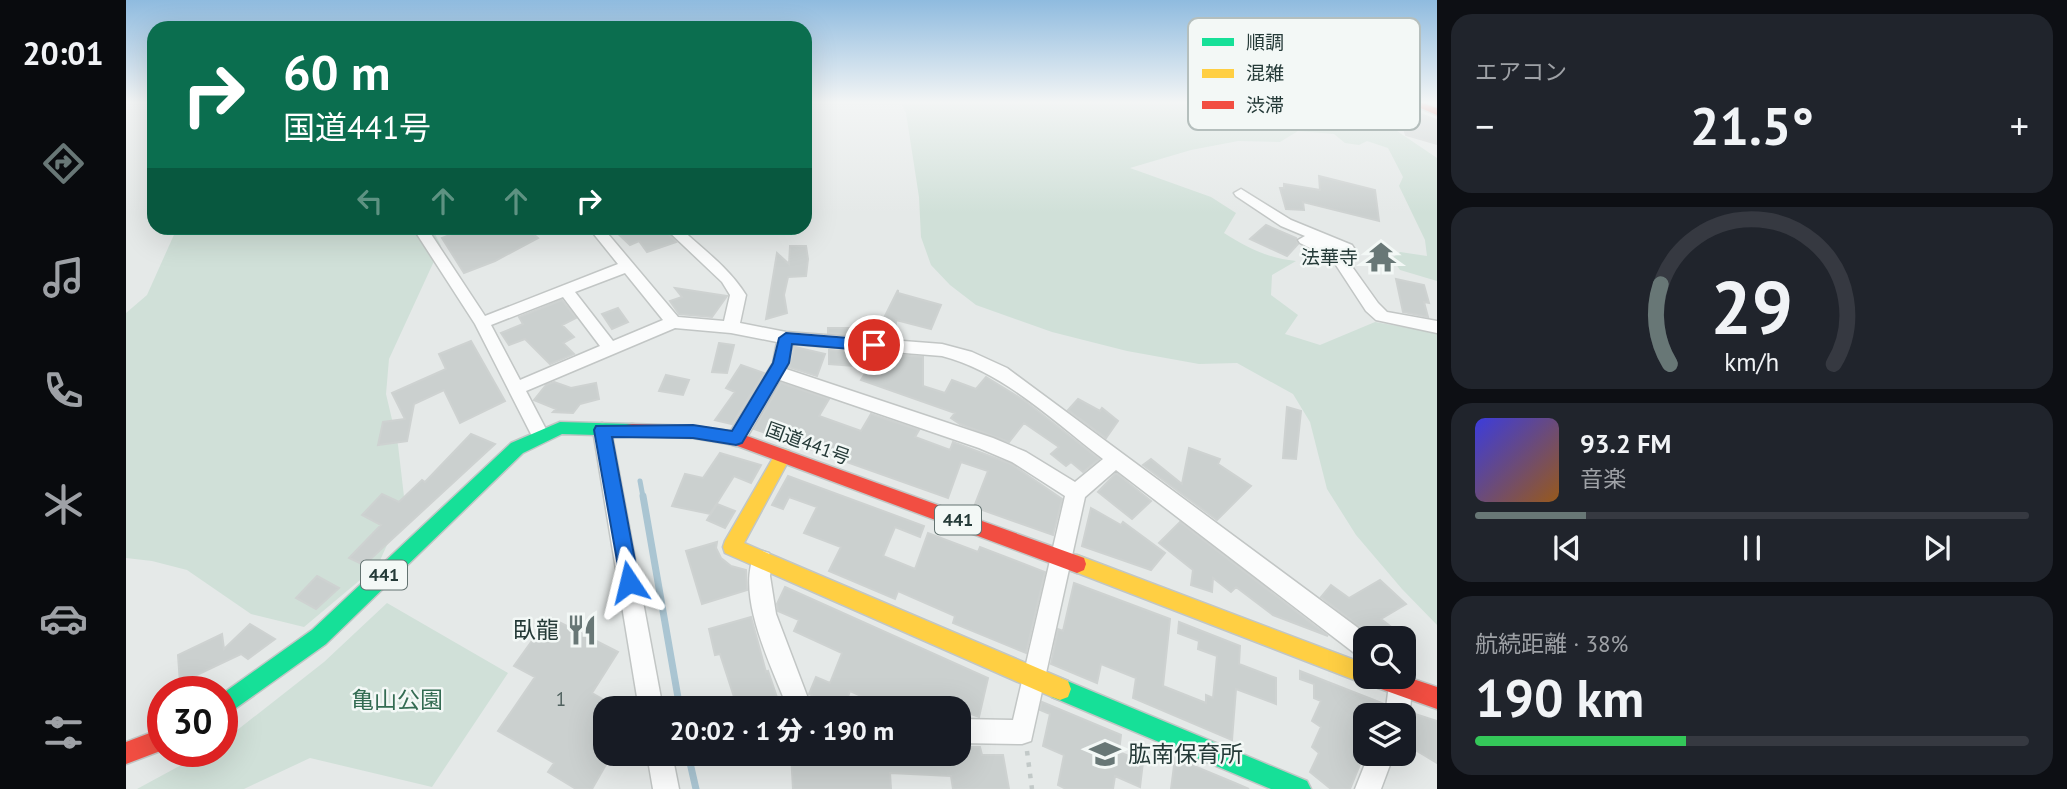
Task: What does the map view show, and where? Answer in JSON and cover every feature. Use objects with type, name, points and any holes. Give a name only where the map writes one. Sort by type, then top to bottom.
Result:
[{"type":"main road","name":"国道441号","points":[[238,695],[319,637],[517,448],[560,428],[693,432],[736,439],[1063,558],[1353,669]]},
{"type":"main road","points":[[783,456],[732,547],[1035,679],[1299,789]]},
{"type":"main road","points":[[1414,689],[1437,698]]},
{"type":"main road","points":[[126,753],[147,745]]},
{"type":"street","points":[[1241,193],[1286,223],[1347,248],[1349,251],[1305,240],[1337,256],[1372,307],[1382,316],[1437,327]]},
{"type":"street","points":[[425,235],[482,323],[540,435]]},
{"type":"street","points":[[602,235],[673,322]]},
{"type":"street","points":[[680,235],[727,279],[738,295],[731,327]]},
{"type":"street","points":[[482,323],[628,266]]},
{"type":"street","points":[[566,291],[610,348]]},
{"type":"street","points":[[515,388],[673,322],[731,327],[786,338],[942,350],[965,356],[1001,372],[1353,638]]},
{"type":"street","points":[[736,439],[781,363],[786,338]]},
{"type":"street","points":[[776,372],[986,443],[1019,457],[1076,493]]},
{"type":"street","points":[[602,430],[649,696]]},
{"type":"street","points":[[971,731],[1022,732],[1076,493],[1117,458]]},
{"type":"street","points":[[762,560],[758,573],[766,614],[795,696]]},
{"type":"street","points":[[661,766],[666,789]]},
{"type":"street","points":[[1368,789],[1377,766]]},
{"type":"path","points":[[1022,732],[1032,789]]},
{"type":"green space","points":[[910,140],[1284,140],[1238,141],[1191,150],[1130,168],[1211,197],[1236,213],[1224,233],[1258,252],[1296,261],[1272,275],[1271,295],[1298,315],[1285,334],[1320,345],[1375,322],[1437,333],[1437,625],[1356,535],[1327,489],[1310,422],[1293,394],[1237,363],[1199,364],[1127,351],[1052,332],[976,305],[950,285],[931,265],[921,237],[919,197]]},
{"type":"green space","points":[[1341,140],[1410,140],[1437,158],[1437,281],[1400,270],[1392,258],[1400,252],[1427,256],[1425,240],[1399,186],[1403,177],[1388,148],[1367,141],[1359,145]]},
{"type":"green space","points":[[174,235],[436,235],[441,246],[389,359],[386,394],[398,445],[405,505],[378,565],[304,627],[251,614],[187,570],[126,558],[126,313],[147,295]]},
{"type":"green space","name":"亀山公園","points":[[387,603],[508,673],[432,787],[310,758],[244,789],[137,789],[178,767],[238,767],[238,729],[324,662]]},
{"type":"building","points":[[1319,176],[1375,190],[1379,221],[1303,202],[1304,210],[1286,209],[1280,188],[1284,188],[1284,184],[1320,190]]},
{"type":"building","points":[[1266,225],[1296,238],[1298,244],[1287,256],[1250,239]]},
{"type":"building","points":[[450,235],[534,235],[538,238],[495,261],[464,273],[442,238]]},
{"type":"building","points":[[619,235],[670,235],[676,242],[647,252],[639,241],[630,245]]},
{"type":"building","points":[[790,246],[806,246],[806,276],[788,277],[784,295],[787,313],[766,319],[777,253],[789,264]]},
{"type":"building","points":[[1396,279],[1424,285],[1429,303],[1424,302],[1428,317],[1403,312]]},
{"type":"building","points":[[675,288],[727,296],[712,317],[679,314],[670,301],[682,297]]},
{"type":"building","points":[[898,290],[898,293],[941,305],[931,329],[896,320],[895,338],[828,333],[828,328],[873,328],[872,318],[884,318]]},
{"type":"building","points":[[562,300],[576,318],[562,325],[574,337],[563,343],[574,354],[550,364],[525,339],[509,345],[501,333],[523,324],[519,317]]},
{"type":"building","points":[[618,308],[628,322],[612,329],[602,314]]},
{"type":"building","points":[[471,341],[505,401],[460,423],[444,390],[414,404],[407,441],[378,445],[383,422],[405,419],[392,393],[446,369],[439,354]]},
{"type":"building","points":[[719,343],[734,345],[727,373],[712,372]]},
{"type":"building","points":[[795,347],[825,354],[817,376],[789,367]]},
{"type":"building","points":[[829,350],[923,357],[923,386],[945,393],[952,380],[976,389],[986,377],[1025,401],[1099,459],[1083,472],[1071,462],[1066,466],[1051,454],[1059,447],[1024,423],[1009,442],[960,424],[951,418],[955,413],[861,380],[869,367],[829,364]]},
{"type":"building","points":[[741,365],[764,373],[732,424],[715,420],[735,392],[726,388]]},
{"type":"building","points":[[666,375],[689,380],[683,395],[659,391]]},
{"type":"building","points":[[554,382],[571,388],[596,383],[599,399],[580,404],[573,413],[553,412],[556,409],[534,400],[546,385]]},
{"type":"building","points":[[781,383],[829,399],[819,416],[861,431],[871,414],[919,430],[915,437],[950,450],[953,442],[1011,464],[1062,499],[1053,535],[974,507],[988,471],[961,462],[948,498],[754,429]]},
{"type":"building","points":[[1078,399],[1100,411],[1102,408],[1118,421],[1106,438],[1068,410]]},
{"type":"building","points":[[1287,407],[1301,411],[1296,459],[1283,458]]},
{"type":"building","points":[[471,434],[495,444],[364,565],[349,558],[381,525],[362,515],[382,494],[399,502],[422,480],[425,482]]},
{"type":"building","points":[[1189,448],[1220,459],[1218,464],[1251,486],[1217,520],[1143,465],[1151,459],[1182,484]]},
{"type":"building","points":[[720,453],[761,465],[751,483],[734,476],[710,514],[672,506],[685,474],[703,478]]},
{"type":"building","points":[[1116,473],[1151,501],[1132,519],[1098,492]]},
{"type":"building","points":[[788,476],[924,526],[920,537],[895,527],[883,556],[915,569],[928,533],[978,552],[980,547],[1045,572],[1026,653],[953,623],[955,616],[898,591],[895,599],[829,571],[841,547],[804,533],[817,507],[789,497],[783,509],[772,505]]},
{"type":"building","points":[[717,504],[735,511],[725,528],[707,520]]},
{"type":"building","points":[[1091,508],[1121,525],[1123,522],[1165,553],[1151,570],[1082,546]]},
{"type":"building","points":[[1180,522],[1328,636],[1273,615],[1236,587],[1231,592],[1213,578],[1212,592],[1191,585],[1193,570],[1159,543]]},
{"type":"building","points":[[717,542],[716,548],[721,558],[731,566],[746,570],[747,590],[702,604],[686,551]]},
{"type":"building","points":[[317,576],[339,588],[316,609],[296,598]]},
{"type":"building","points":[[1380,580],[1406,604],[1381,619],[1390,626],[1359,626],[1321,597],[1331,585],[1349,598]]},
{"type":"building","points":[[1074,583],[1170,619],[1163,686],[1206,703],[1206,695],[1213,698],[1217,656],[1198,649],[1199,641],[1178,633],[1179,622],[1240,646],[1239,664],[1276,678],[1276,704],[1236,689],[1232,740],[1133,698],[1136,678],[1101,664],[1097,683],[1051,664],[1058,629],[1063,631]]},
{"type":"building","points":[[785,587],[988,678],[979,717],[971,714],[971,696],[861,696],[850,691],[848,696],[809,694],[816,677],[830,683],[842,653],[794,631],[799,620],[778,611],[777,604]]},
{"type":"building","points":[[549,617],[618,652],[592,693],[597,696],[593,696],[593,766],[605,766],[592,789],[576,789],[548,772],[554,763],[498,731],[535,677],[514,666]]},
{"type":"building","points":[[751,617],[766,672],[768,671],[777,696],[734,696],[720,654],[715,655],[709,629]]},
{"type":"building","points":[[250,624],[275,639],[248,659],[241,654],[195,676],[180,676],[178,655],[222,634],[224,649]]},
{"type":"building","points":[[1300,671],[1381,703],[1353,703],[1353,766],[1359,766],[1350,789],[1331,789],[1310,772],[1319,753],[1312,747],[1321,727],[1312,721],[1321,701],[1314,698],[1314,684],[1300,679]]},
{"type":"building","points":[[1042,702],[1121,735],[1119,752],[1143,762],[1140,787],[1115,776],[1113,789],[1066,789],[1058,785],[1064,755],[1043,746],[1050,714],[1040,710]]},
{"type":"building","points":[[1416,714],[1437,721],[1437,763],[1416,750]]},
{"type":"building","points":[[971,747],[980,747],[982,755],[1003,755],[1009,789],[953,789],[951,776],[890,773],[891,789],[793,789],[792,766],[971,766]]},
{"type":"building","points":[[1175,758],[1235,783],[1249,789],[1171,789]]},
{"type":"waterway","points":[[640,481],[643,497]]},
{"type":"waterway","points":[[643,496],[678,696]]},
{"type":"waterway","points":[[691,766],[696,789]]},
{"type":"traffic: fast","points":[[238,695],[319,637],[517,448],[560,428],[632,430]]},
{"type":"traffic: fast","points":[[1060,689],[1299,789]]},
{"type":"traffic: slow","points":[[783,456],[732,547],[1060,689]]},
{"type":"traffic: slow","points":[[1077,564],[1353,669]]},
{"type":"traffic: jam","points":[[632,430],[693,432],[736,439],[1077,564]]},
{"type":"traffic: jam","points":[[1410,689],[1437,698]]},
{"type":"traffic: jam","points":[[126,753],[147,745]]},
{"type":"place","name":"法華寺","points":[[1381,257]]},
{"type":"place","name":"臥龍","points":[[582,630]]},
{"type":"place","name":"肱南保育所","points":[[1105,754]]},
{"type":"route","points":[[629,582],[602,430],[693,432],[736,439],[781,363],[786,338],[874,345]]}]
